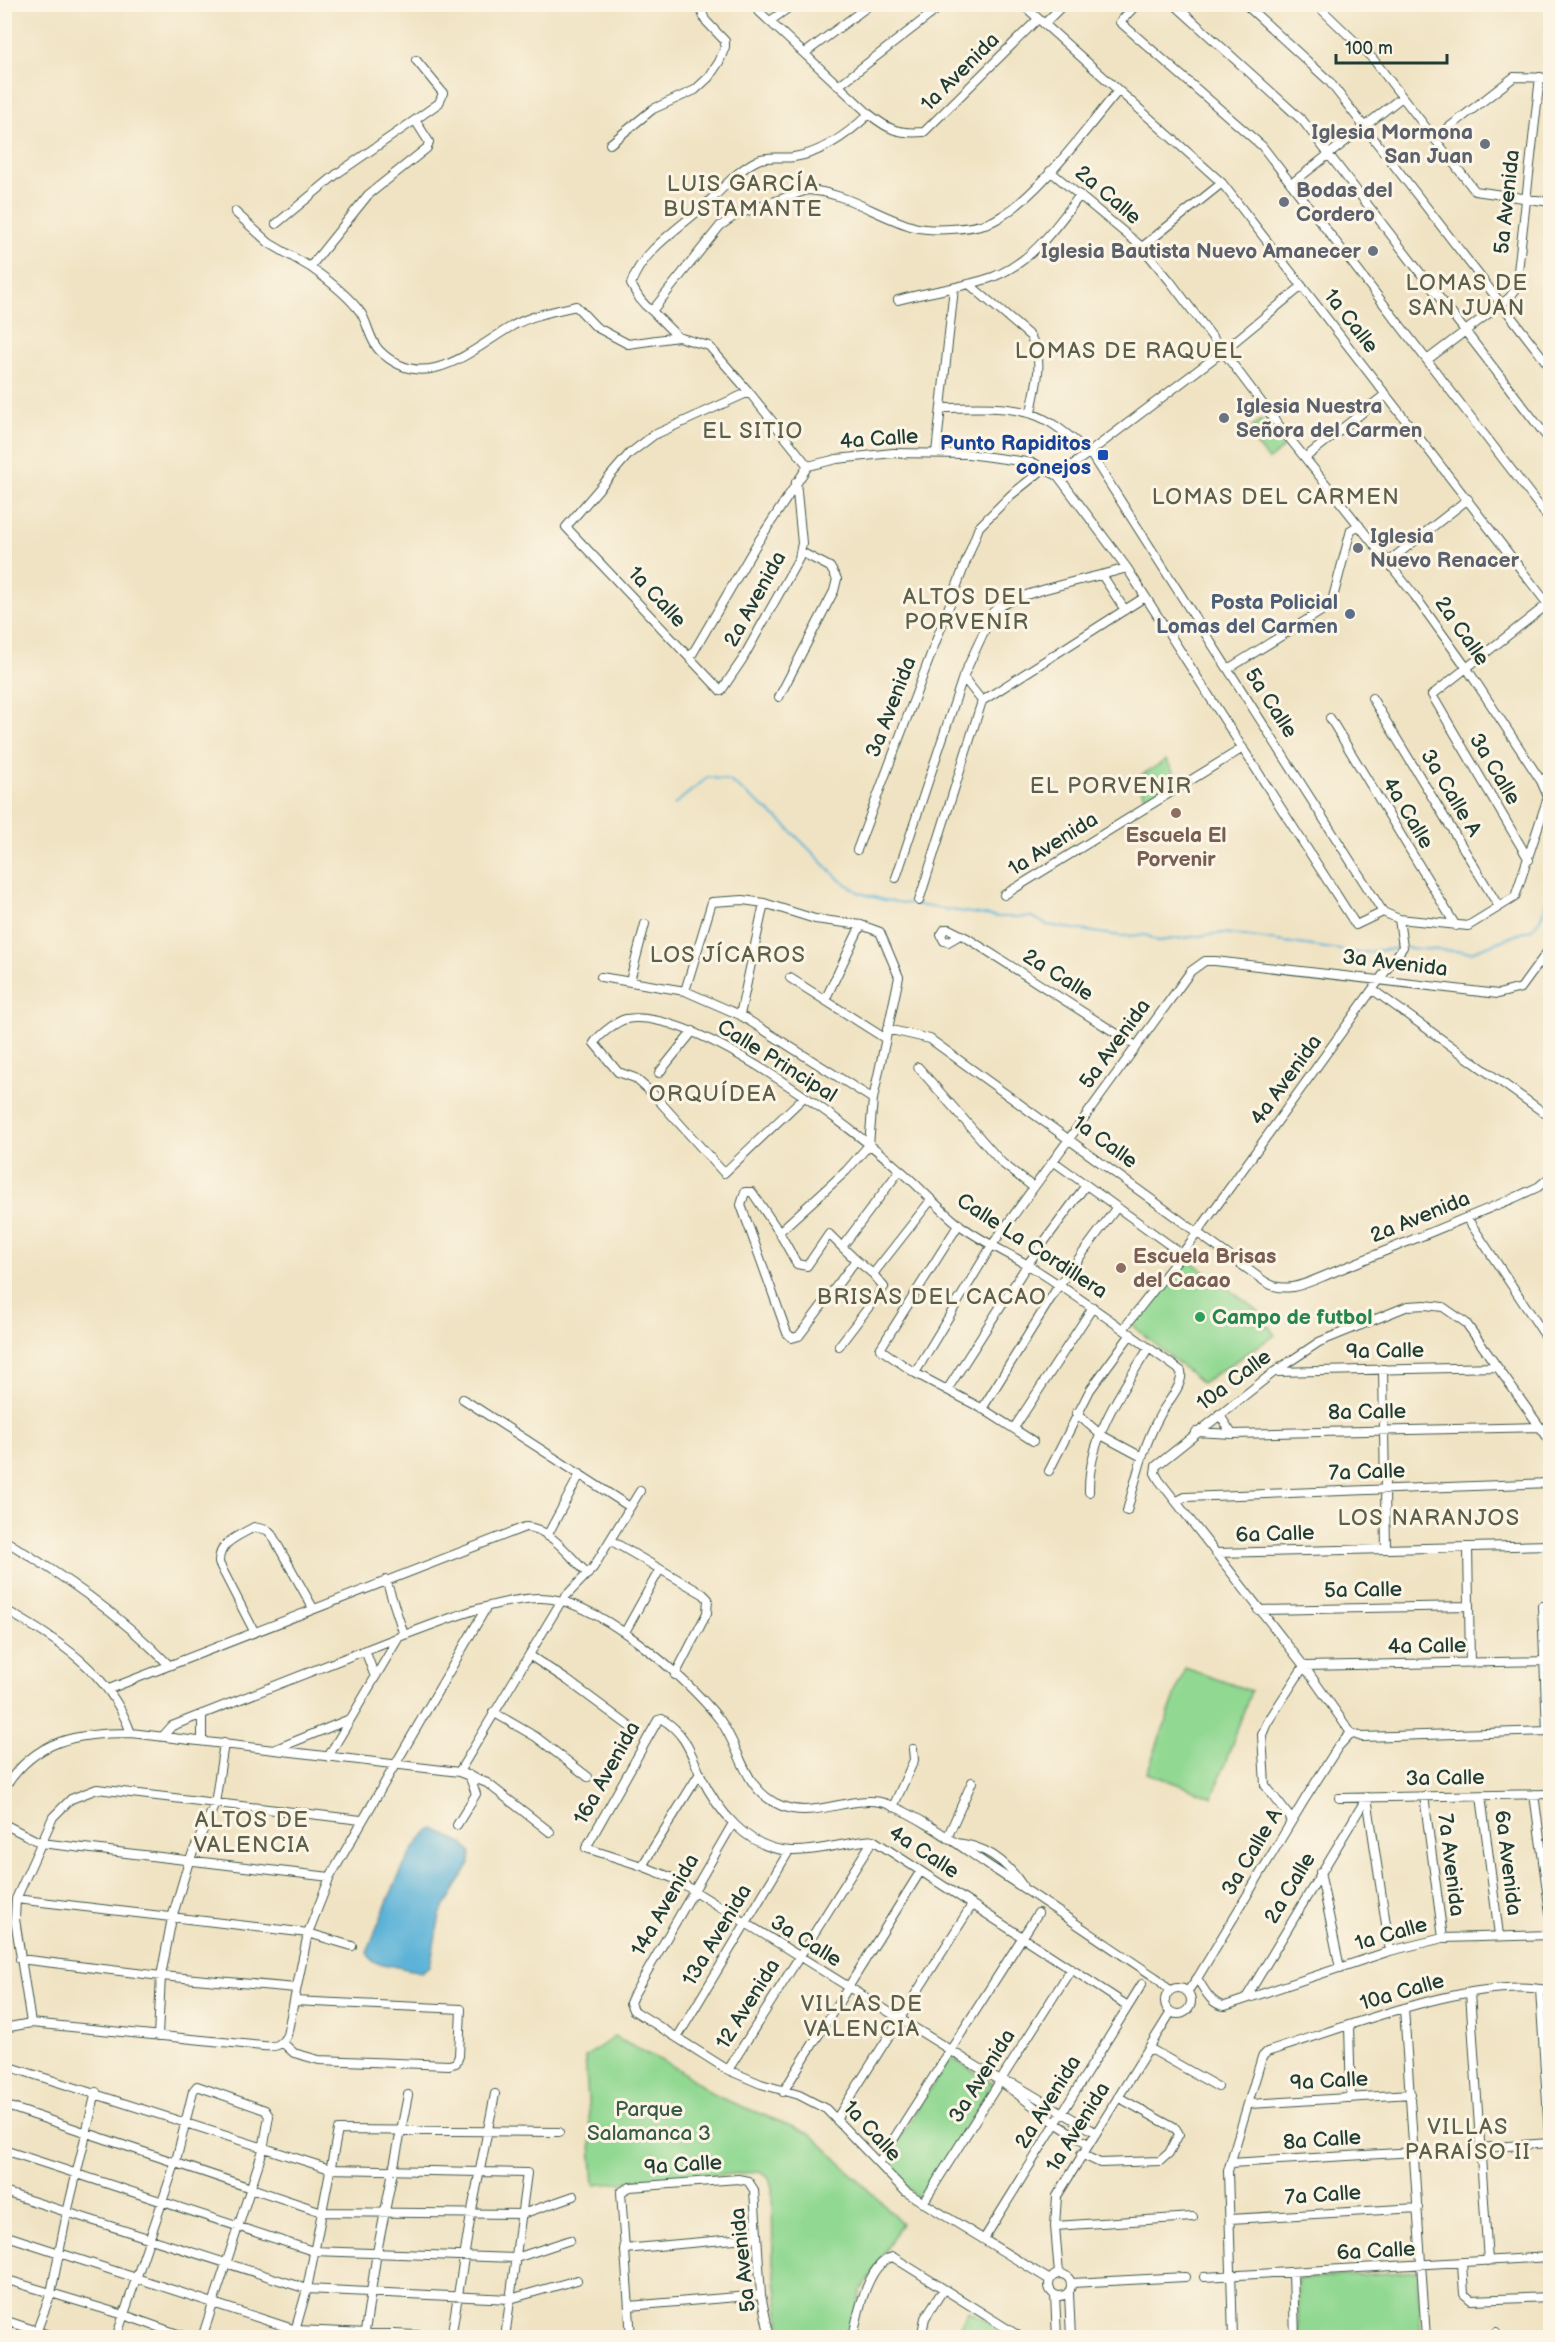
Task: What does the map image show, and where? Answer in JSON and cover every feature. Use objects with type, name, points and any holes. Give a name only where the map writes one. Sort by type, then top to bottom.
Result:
[{"type":"street","points":[[610,144],[653,109],[695,90],[709,77],[719,62],[725,41],[705,20],[699,4]]},
{"type":"street","points":[[678,337],[642,303],[632,284],[634,276],[659,244],[727,182],[760,159],[802,156],[843,136],[869,114],[751,4]]},
{"type":"street","points":[[770,21],[794,4]]},
{"type":"street","points":[[805,53],[871,4]]},
{"type":"street","points":[[838,86],[944,4]]},
{"type":"street","name":"1a Calle","points":[[1022,4],[1118,92],[1208,168],[1222,183],[1549,605]]},
{"type":"street","name":"1a Avenida","points":[[869,114],[889,130],[909,134],[924,132],[1041,21],[1064,4]]},
{"type":"street","name":"1a Calle","points":[[1137,4],[1120,22],[1262,146],[1551,520]]},
{"type":"street","points":[[1174,4],[1303,121],[1464,333],[1551,441]]},
{"type":"street","points":[[1245,4],[1329,81],[1551,367]]},
{"type":"street","points":[[1316,4],[1373,60],[1475,191],[1551,202]]},
{"type":"street","points":[[276,224],[338,173],[439,103],[443,93],[416,60]]},
{"type":"street","points":[[1434,139],[1514,77],[1551,78]]},
{"type":"street","name":"5a Avenida","points":[[1427,360],[1501,305],[1516,289],[1540,77]]},
{"type":"street","points":[[652,311],[720,226],[736,215],[807,190],[819,190],[860,203],[915,227],[941,230],[992,222],[1019,204],[1118,92]]},
{"type":"street","points":[[1291,184],[1402,97]]},
{"type":"street","points":[[310,267],[368,195],[427,148],[429,142],[415,120]]},
{"type":"street","name":"2a Calle","points":[[1050,171],[1142,247],[1222,352],[1389,561],[1466,667],[1548,797],[1529,860]]},
{"type":"street","points":[[1142,247],[1222,183]]},
{"type":"street","points":[[898,300],[969,284],[994,276],[1019,263],[1054,230],[1080,195]]},
{"type":"street","points":[[235,212],[269,243],[327,279],[360,312],[378,349],[399,363],[417,370],[428,370],[466,357],[514,325],[545,312],[576,306],[596,327],[628,344],[678,337],[709,346],[808,466],[796,482],[690,658]]},
{"type":"street","points":[[969,284],[1030,336],[1036,345],[1040,358],[1030,414]]},
{"type":"street","points":[[1058,476],[1222,352],[1302,286]]},
{"type":"street","points":[[936,453],[943,408],[954,288]]},
{"type":"street","name":"1a Calle","points":[[721,691],[566,527],[629,454],[654,435],[749,392]]},
{"type":"street","points":[[1306,457],[1386,394]]},
{"type":"street","points":[[943,408],[987,408],[1030,414],[1053,424],[1090,453]]},
{"type":"street","name":"4a Calle","points":[[808,466],[858,456],[936,453],[968,454],[1034,463],[1046,467],[1058,476],[1127,568]]},
{"type":"street","name":"5a Calle","points":[[1090,453],[1383,912]]},
{"type":"street","name":"3a Avenida","points":[[857,850],[979,526],[1011,495],[1046,467]]},
{"type":"street","name":"2a Avenida","points":[[721,691],[742,660],[801,552],[796,482]]},
{"type":"street","points":[[1389,561],[1468,500]]},
{"type":"street","points":[[1228,669],[1331,605],[1351,530],[1359,525]]},
{"type":"street","points":[[779,697],[834,591],[837,579],[830,567],[801,552]]},
{"type":"street","points":[[896,878],[963,677],[993,612],[998,606],[1079,580],[1127,568],[1356,925],[1383,912],[1399,919],[1468,926],[1515,897],[1529,860]]},
{"type":"street","points":[[1102,575],[1125,610]]},
{"type":"street","points":[[919,901],[982,701],[1145,597]]},
{"type":"street","points":[[1466,667],[1549,605]]},
{"type":"street","name":"3a Calle","points":[[1466,667],[1432,695],[1529,860]]},
{"type":"street","points":[[963,677],[982,701]]},
{"type":"street","name":"3a Calle A","points":[[1372,698],[1499,907]]},
{"type":"street","name":"4a Calle","points":[[1330,718],[1456,926]]},
{"type":"street","name":"1a Avenida","points":[[1004,895],[1243,748]]},
{"type":"street","points":[[1540,781],[1551,774]]},
{"type":"street","points":[[685,991],[712,902],[743,900],[764,903],[815,919],[861,924],[875,928],[884,936],[899,977],[873,1099],[869,1145],[846,1171],[779,1232]]},
{"type":"street","points":[[740,1015],[764,903]]},
{"type":"street","name":"4a Avenida","points":[[1124,1328],[1198,1233],[1403,947],[1399,919]]},
{"type":"street","points":[[630,981],[645,924]]},
{"type":"street","points":[[825,1000],[861,924]]},
{"type":"street","name":"2a Calle","points":[[960,935],[1136,1046]]},
{"type":"street","name":"3a Avenida","points":[[1215,961],[1498,994],[1521,988],[1551,948]]},
{"type":"street","name":"5a Avenida","points":[[915,1373],[992,1245],[1069,1138],[1191,971],[1205,961],[1215,961]]},
{"type":"street","points":[[601,977],[685,991],[740,1015],[873,1099]]},
{"type":"street","points":[[790,978],[886,1040]]},
{"type":"street","points":[[1373,990],[1551,1117]]},
{"type":"street","name":"Calle Principal","points":[[804,1097],[724,1173],[639,1080],[618,1072],[596,1046],[595,1041],[621,1021],[630,1019],[676,1025],[693,1030],[735,1052],[804,1097],[840,1122]]},
{"type":"street","name":"1a Calle","points":[[887,1029],[930,1039],[1269,1285],[1283,1288],[1299,1286]]},
{"type":"street","points":[[659,1073],[693,1030]]},
{"type":"street","points":[[918,1067],[1002,1163],[1034,1187]]},
{"type":"street","name":"Calle La Cordillera","points":[[840,1122],[900,1170],[959,1224],[1093,1307],[1181,1371],[1182,1377],[1158,1418],[1142,1457]]},
{"type":"street","points":[[1053,1161],[1182,1254]]},
{"type":"street","points":[[842,1247],[900,1170]]},
{"type":"street","name":"2a Avenida","points":[[1299,1286],[1467,1218],[1538,1187],[1551,1177]]},
{"type":"street","points":[[947,1390],[1027,1265],[1086,1185]]},
{"type":"street","points":[[839,1346],[884,1287],[873,1274],[829,1234],[807,1266],[802,1267],[797,1264],[752,1192],[745,1192],[741,1205],[787,1333],[792,1338],[799,1336],[856,1260]]},
{"type":"street","points":[[873,1274],[931,1200]]},
{"type":"street","points":[[982,1409],[1059,1285],[1117,1207]]},
{"type":"street","points":[[1467,1218],[1551,1343]]},
{"type":"street","points":[[959,1224],[880,1349],[915,1373],[1033,1440]]},
{"type":"street","name":"10a Calle","points":[[1181,1499],[1155,1473],[1156,1466],[1274,1372],[1319,1342],[1354,1326],[1408,1306],[1443,1307],[1466,1323],[1497,1367]]},
{"type":"street","points":[[1014,1428],[1093,1307]]},
{"type":"street","points":[[1049,1471],[1076,1413],[1131,1334]]},
{"type":"street","points":[[1089,1492],[1089,1475],[1101,1435],[1125,1384],[1149,1348]]},
{"type":"street","points":[[1497,1367],[1551,1441]]},
{"type":"street","name":"9a Calle","points":[[1274,1372],[1497,1367]]},
{"type":"street","points":[[1383,1369],[1386,1549]]},
{"type":"street","points":[[463,1399],[630,1507]]},
{"type":"street","points":[[1076,1413],[1101,1435],[1142,1457],[1127,1511]]},
{"type":"street","points":[[1220,1414],[1232,1434]]},
{"type":"street","name":"8a Calle","points":[[1196,1432],[1232,1434],[1540,1427]]},
{"type":"street","points":[[547,1536],[580,1474]]},
{"type":"street","name":"7a Calle","points":[[1181,1499],[1551,1483]]},
{"type":"street","points":[[459,1772],[562,1600],[588,1574],[640,1491]]},
{"type":"street","points":[[1181,1499],[1216,1553],[1258,1610],[1304,1666],[1351,1733],[1362,1737],[1549,1731],[1547,1661],[1542,1606]]},
{"type":"street","points":[[254,1631],[219,1563],[219,1555],[226,1544],[254,1527],[267,1530],[272,1535],[314,1608]]},
{"type":"street","points":[[109,1689],[168,1664],[525,1527],[532,1527],[547,1536],[588,1574]]},
{"type":"street","points":[[4,1540],[56,1571],[96,1600],[134,1630],[168,1664]]},
{"type":"street","points":[[610,1540],[708,1599],[707,1613],[675,1675]]},
{"type":"street","name":"6a Calle","points":[[1216,1553],[1551,1545]]},
{"type":"street","points":[[1468,1547],[1470,1663]]},
{"type":"street","points":[[625,1632],[660,1569]]},
{"type":"street","points":[[328,1757],[402,1636],[387,1580]]},
{"type":"street","points":[[162,1737],[172,1726],[402,1636],[503,1602],[527,1599],[562,1600],[606,1620],[625,1632],[675,1675],[719,1720],[753,1786],[767,1797],[782,1806],[804,1811],[878,1802],[893,1807],[955,1843],[975,1845],[1010,1868],[1024,1889],[1158,1978],[1170,1991]]},
{"type":"street","name":"5a Calle","points":[[1258,1610],[1469,1606]]},
{"type":"street","points":[[4,2028],[31,2023],[276,2047],[283,2043],[287,2035],[308,1933],[330,1877],[486,1608]]},
{"type":"street","points":[[4,1609],[58,1641],[94,1672],[109,1689],[123,1711],[131,1733]]},
{"type":"street","points":[[365,1650],[375,1677]]},
{"type":"street","points":[[529,1655],[629,1726]]},
{"type":"street","name":"4a Calle","points":[[1304,1666],[1547,1661]]},
{"type":"street","points":[[1292,1820],[1265,1785],[1262,1735],[1267,1723],[1304,1666]]},
{"type":"street","points":[[493,1712],[536,1737],[588,1777]]},
{"type":"street","points":[[202,1714],[202,1741]]},
{"type":"street","points":[[273,1750],[350,1719]]},
{"type":"street","name":"4a Calle","points":[[662,1719],[677,1731],[694,1754],[700,1773],[719,1808],[732,1825],[769,1846],[789,1851],[873,1840],[1128,2006]]},
{"type":"street","name":"16a Avenida","points":[[586,1848],[658,1720],[662,1719]]},
{"type":"street","points":[[4,1789],[40,1751],[69,1737],[93,1733],[131,1733],[459,1772],[501,1793],[550,1832]]},
{"type":"street","name":"3a Calle A","points":[[1186,1992],[1197,1978],[1338,1747],[1351,1733]]},
{"type":"street","points":[[158,2036],[160,1976],[172,1918],[189,1861],[215,1804],[224,1743]]},
{"type":"street","points":[[893,1807],[914,1760],[912,1749]]},
{"type":"street","points":[[642,1866],[700,1773]]},
{"type":"street","points":[[457,1825],[476,1794],[469,1775]]},
{"type":"street","points":[[947,1838],[972,1782]]},
{"type":"street","points":[[31,2023],[15,1919],[16,1899],[53,1817],[71,1799],[98,1789],[361,1821]]},
{"type":"street","points":[[1534,1794],[1551,1913]]},
{"type":"street","name":"3a Calle","points":[[1339,1798],[1551,1794]]},
{"type":"street","name":"7a Avenida","points":[[1424,1796],[1443,1938]]},
{"type":"street","name":"6a Avenida","points":[[1481,1796],[1499,1935]]},
{"type":"street","points":[[1367,1797],[1390,1951]]},
{"type":"street","name":"2a Calle","points":[[1246,1998],[1367,1797]]},
{"type":"street","points":[[4,1824],[41,1843],[330,1877]]},
{"type":"street","name":"14a Avenida","points":[[630,2003],[732,1825]]},
{"type":"street","name":"12 Avenida","points":[[728,2070],[873,1840]]},
{"type":"street","points":[[859,1859],[860,1841]]},
{"type":"street","name":"3a Calle","points":[[586,1848],[675,1879],[798,1958],[1000,2081],[1088,2144]]},
{"type":"street","name":"13a Avenida","points":[[677,2038],[789,1851]]},
{"type":"street","points":[[783,2092],[920,1872]]},
{"type":"street","points":[[1320,1872],[1340,1968]]},
{"type":"street","points":[[16,1899],[308,1933],[352,1946]]},
{"type":"street","points":[[837,2118],[972,1905]]},
{"type":"street","points":[[879,2162],[1038,1912]]},
{"type":"street","name":"1a Calle","points":[[1197,1978],[1211,1999],[1219,2006],[1390,1951],[1443,1938],[1551,1935]]},
{"type":"street","points":[[20,1959],[160,1976],[296,1988]]},
{"type":"street","name":"3a Avenida","points":[[923,2204],[1071,1969]]},
{"type":"street","name":"2a Avenida","points":[[984,2239],[1142,1984]]},
{"type":"street","points":[[1178,1988],[1186,1992],[1190,2001],[1188,2009],[1180,2014],[1172,2012],[1165,2001],[1170,1991],[1178,1988]]},
{"type":"street","points":[[1540,1989],[1551,2152]]},
{"type":"street","name":"10a Calle","points":[[1250,2104],[1259,2065],[1267,2052],[1404,2008],[1470,1993],[1540,1989],[1551,1991]]},
{"type":"street","points":[[1470,1993],[1488,2261]]},
{"type":"street","points":[[283,2043],[294,2053],[319,2060],[449,2066],[456,2063],[459,2056],[460,2009],[294,2001]]},
{"type":"street","name":"1a Calle","points":[[630,2003],[633,2010],[728,2070],[811,2101],[837,2118],[879,2162],[894,2183],[923,2204],[1050,2280]]},
{"type":"street","points":[[1404,2008],[1426,2337]]},
{"type":"street","name":"1a Avenida","points":[[1059,2274],[1055,2226],[1057,2196],[1172,2012]]},
{"type":"street","points":[[1349,2026],[1351,2098]]},
{"type":"street","points":[[1149,2048],[1218,2087]]},
{"type":"street","points":[[4,2065],[96,2092],[263,2150],[330,2169],[478,2174],[527,2173],[505,2337]]},
{"type":"street","name":"3a Calle","points":[[1000,2081],[1014,2084],[1095,2132]]},
{"type":"street","points":[[116,2337],[176,2161],[193,2091],[197,2086],[201,2086],[268,2112],[263,2150],[202,2337]]},
{"type":"street","points":[[35,2334],[51,2293],[67,2213],[96,2092]]},
{"type":"street","points":[[451,2337],[478,2174],[495,2094]]},
{"type":"street","name":"9a Calle","points":[[1250,2104],[1411,2094]]},
{"type":"street","points":[[365,2336],[377,2252],[408,2095]]},
{"type":"street","points":[[1082,2154],[1100,2163],[1160,2161],[1169,2153],[1179,2134],[1176,2129],[1118,2097]]},
{"type":"street","points":[[1233,2337],[1228,2171],[1250,2104]]},
{"type":"street","points":[[4,2105],[322,2212],[384,2215],[522,2214],[574,2196]]},
{"type":"street","points":[[295,2334],[307,2289],[338,2130],[559,2132]]},
{"type":"street","points":[[1480,2148],[1550,2143]]},
{"type":"street","points":[[4,2150],[163,2200],[313,2251],[516,2258],[570,2240]]},
{"type":"street","name":"8a Calle","points":[[1231,2163],[1415,2152]]},
{"type":"street","name":"9a Calle","points":[[624,2249],[621,2192],[630,2187],[738,2179],[748,2181]]},
{"type":"street","name":"5a Avenida","points":[[748,2181],[754,2190],[761,2295],[770,2337]]},
{"type":"street","points":[[4,2192],[307,2289],[510,2299],[577,2280]]},
{"type":"street","name":"7a Calle","points":[[1230,2219],[1419,2208]]},
{"type":"street","points":[[1055,2226],[1193,2217]]},
{"type":"street","points":[[4,2235],[214,2303],[295,2334],[489,2337]]},
{"type":"street","points":[[631,2337],[624,2249],[757,2237]]},
{"type":"street","points":[[853,2337],[866,2288],[886,2259],[893,2257],[1020,2337]]},
{"type":"street","name":"6a Calle","points":[[1204,2277],[1462,2264],[1551,2257]]},
{"type":"street","points":[[1462,2264],[1464,2294],[1471,2300],[1551,2296]]},
{"type":"street","points":[[1293,2273],[1295,2337]]},
{"type":"street","points":[[1057,2337],[1055,2295],[1050,2289],[1050,2280],[1059,2274],[1067,2276],[1072,2283]]},
{"type":"street","points":[[1072,2283],[1185,2277]]},
{"type":"street","points":[[5,2278],[189,2337]]},
{"type":"street","points":[[1071,2337],[1069,2293],[1072,2283]]},
{"type":"street","points":[[921,2337],[925,2318],[943,2290]]},
{"type":"street","points":[[1055,2295],[1062,2296],[1069,2293]]},
{"type":"street","points":[[629,2306],[761,2295]]},
{"type":"street","points":[[4,2320],[35,2334],[58,2337]]},
{"type":"green space","points":[[1261,420],[1284,447],[1269,460],[1246,433]]},
{"type":"green space","points":[[1166,760],[1179,781],[1148,800],[1135,779]]},
{"type":"green space","name":"Campo de futbol","points":[[1185,1257],[1257,1310],[1275,1335],[1202,1383],[1132,1325]]},
{"type":"green space","points":[[1185,1668],[1251,1691],[1213,1797],[1147,1773]]},
{"type":"green space","name":"Parque Salamanca 3","points":[[614,2037],[678,2069],[716,2096],[811,2134],[902,2223],[861,2291],[849,2337],[782,2337],[773,2263],[772,2188],[765,2174],[759,2172],[594,2185],[585,2057]]},
{"type":"green space","points":[[950,2057],[993,2083],[921,2199],[897,2179],[885,2161]]},
{"type":"green space","points":[[1418,2271],[1421,2337],[1299,2337],[1297,2279]]},
{"type":"green space","points":[[968,2310],[1014,2336],[1014,2337],[954,2338]]},
{"type":"water","points":[[434,1829],[464,1844],[471,1853],[470,1863],[440,1915],[430,1966],[421,1972],[373,1962],[367,1953],[395,1885],[415,1848],[425,1835]]},
{"type":"waterway","points":[[674,805],[708,777],[730,781],[781,821],[841,881],[860,893],[884,900],[998,917],[1032,917],[1047,925],[1121,936],[1146,935],[1158,941],[1224,933],[1360,953],[1400,948]]},
{"type":"waterway","points":[[1406,948],[1471,952],[1532,929],[1540,919],[1550,895]]},
{"type":"place","name":"Iglesia Mormona San Juan","points":[[1485,144]]},
{"type":"place","name":"Bodas del Cordero","points":[[1284,202]]},
{"type":"place","name":"Iglesia Bautista Nuevo Amanecer","points":[[1373,251]]},
{"type":"place","name":"Iglesia Nuestra Señora del Carmen","points":[[1224,418]]},
{"type":"place","name":"Punto Rapiditos conejos","points":[[1103,455]]},
{"type":"place","name":"Iglesia Nuevo Renacer","points":[[1358,548]]},
{"type":"place","name":"Posta Policial Lomas del Carmen","points":[[1350,614]]},
{"type":"place","name":"Escuela El Porvenir","points":[[1176,813]]},
{"type":"place","name":"Escuela Brisas del Cacao","points":[[1121,1268]]},
{"type":"place","name":"Campo de futbol","points":[[1200,1317]]},
{"type":"district","name":"LUIS GARCÍA BUSTAMANTE","points":[[743,196]]},
{"type":"district","name":"LOMAS DE SAN JUAN","points":[[1467,296]]},
{"type":"district","name":"LOMAS DE RAQUEL","points":[[1129,351]]},
{"type":"district","name":"EL SITIO","points":[[753,431]]},
{"type":"district","name":"LOMAS DEL CARMEN","points":[[1276,497]]},
{"type":"district","name":"ALTOS DEL PORVENIR","points":[[967,610]]},
{"type":"district","name":"EL PORVENIR","points":[[1111,786]]},
{"type":"district","name":"LOS JÍCAROS","points":[[728,955]]},
{"type":"district","name":"ORQUÍDEA","points":[[713,1094]]},
{"type":"district","name":"BRISAS DEL CACAO","points":[[932,1297]]},
{"type":"district","name":"LOS NARANJOS","points":[[1429,1518]]},
{"type":"district","name":"ALTOS DE VALENCIA","points":[[252,1832]]},
{"type":"district","name":"VILLAS DE VALENCIA","points":[[862,2016]]},
{"type":"district","name":"VILLAS PARAÍSO II","points":[[1468,2140]]}]
